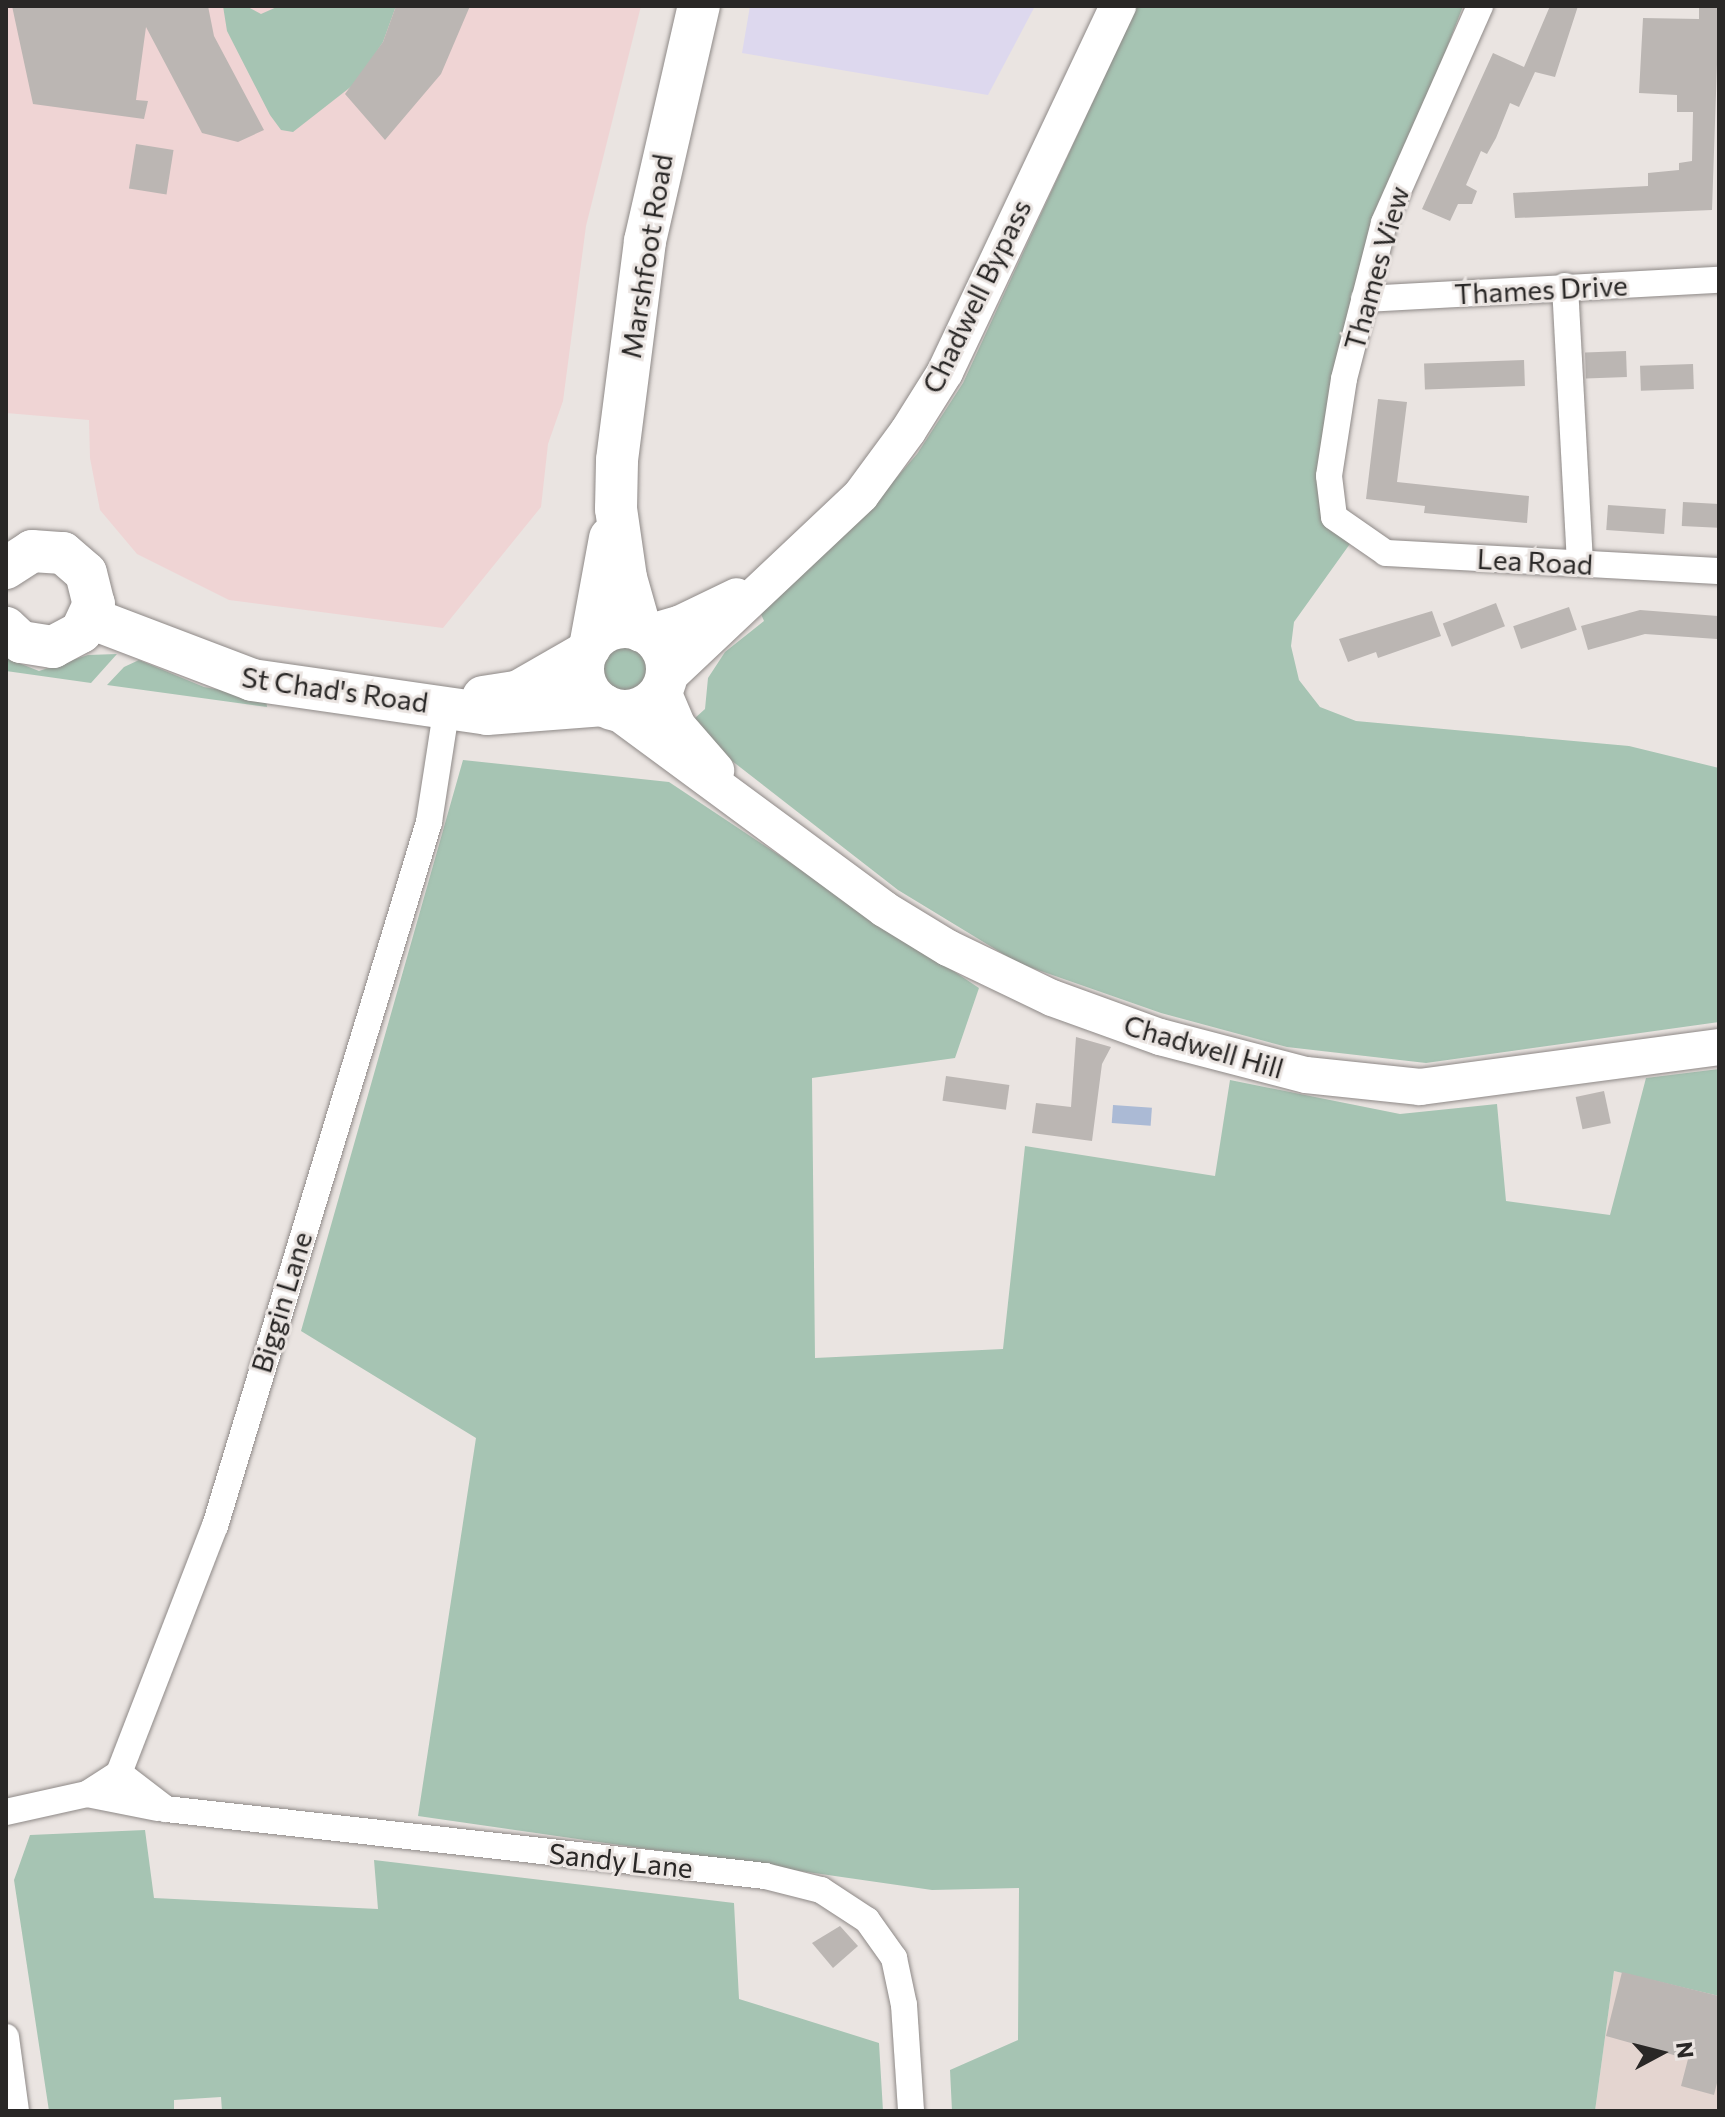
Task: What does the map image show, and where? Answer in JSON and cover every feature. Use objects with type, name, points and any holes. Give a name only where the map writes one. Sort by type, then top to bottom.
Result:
[{"type":"main road","name":"Marshfoot Road","points":[[588,649],[616,509],[618,441],[645,241],[699,6]]},
{"type":"main road","name":"Marshfoot Road","points":[[616,509],[626,578],[644,632]]},
{"type":"main road","points":[[6,568],[32,551],[63,553],[86,573],[92,587],[90,618],[81,632],[53,647],[21,642],[6,628]]},
{"type":"main road","name":"St Chad's Road","points":[[90,618],[252,680],[487,714],[609,707]]},
{"type":"main road","points":[[612,629],[644,632],[664,656],[664,684],[638,709],[609,707],[585,681],[588,649],[612,629]]},
{"type":"main road","name":"St Chad's Road","points":[[447,706],[519,691],[588,649]]},
{"type":"street","name":"Chadwell Bypass","points":[[664,684],[861,495],[945,372],[1118,6]]},
{"type":"street","name":"Thames View","points":[[1357,534],[1334,517],[1329,476],[1364,299],[1384,223],[1480,6]]},
{"type":"street","name":"Thames Drive","points":[[1364,299],[1719,280]]},
{"type":"street","points":[[1565,286],[1580,563]]},
{"type":"street","name":"Lea Road","points":[[1357,534],[1386,553],[1719,571]]},
{"type":"street","name":"Chadwell Bypass","points":[[644,632],[721,606],[796,559]]},
{"type":"street","name":"Chadwell Hill","points":[[664,684],[677,725],[747,803]]},
{"type":"street","name":"Biggin Lane","points":[[119,1773],[215,1526],[429,822],[447,706]]},
{"type":"street","name":"Chadwell Hill","points":[[609,707],[652,743],[747,803],[884,909],[999,974],[1160,1037],[1335,1080],[1420,1087],[1719,1047]]},
{"type":"street","points":[[6,1812],[87,1794],[119,1773],[166,1809]]},
{"type":"street","name":"Sandy Lane","points":[[87,1794],[166,1809],[765,1876],[821,1890],[867,1920],[894,1958],[904,2005],[911,2111]]},
{"type":"street","points":[[6,2037],[16,2111]]},
{"type":"shaded area","points":[[6,6],[641,6],[586,226],[563,401],[548,444],[541,507],[443,628],[229,600],[137,554],[100,510],[90,458],[89,420],[6,413]]},
{"type":"shaded area","points":[[750,6],[1035,6],[988,95],[742,53]]},
{"type":"shaded area","points":[[1614,1971],[1719,1996],[1719,2111],[1595,2111]]},
{"type":"green space","points":[[223,6],[246,6],[261,14],[279,6],[396,6],[383,42],[357,82],[293,132],[281,130],[270,115],[227,31]]},
{"type":"green space","points":[[1137,6],[1463,6],[1417,126],[1329,477],[1357,534],[1294,622],[1291,646],[1299,680],[1320,707],[1356,721],[1629,746],[1719,768],[1719,1022],[1426,1063],[1287,1047],[1161,1013],[1018,963],[898,890],[709,743],[694,719],[705,709],[708,678],[725,652],[764,621],[758,607],[867,512],[917,454],[963,383]]},
{"type":"green space","points":[[625,645],[642,652],[649,669],[642,686],[625,693],[608,686],[601,669],[608,652]]},
{"type":"green space","points":[[117,654],[91,683],[6,671],[6,658],[39,671],[88,655]]},
{"type":"green space","points":[[139,660],[204,687],[266,698],[267,707],[107,685],[124,667]]},
{"type":"green space","points":[[463,760],[669,782],[979,988],[955,1058],[812,1078],[815,1358],[1003,1349],[1025,1146],[1215,1176],[1230,1080],[1400,1114],[1497,1104],[1506,1201],[1610,1215],[1646,1078],[1719,1069],[1719,1996],[1614,1971],[1595,2111],[952,2111],[950,2070],[1018,2040],[1019,1888],[932,1890],[418,1816],[476,1438],[301,1331]]},
{"type":"green space","points":[[145,1830],[154,1898],[378,1909],[374,1860],[734,1903],[739,1999],[879,2043],[883,2111],[222,2111],[221,2097],[174,2100],[174,2111],[49,2111],[14,1880],[30,1835]]},
{"type":"water","points":[[1113,1105],[1152,1108],[1151,1126],[1112,1123]]},
{"type":"building","points":[[12,6],[208,6],[214,36],[264,130],[238,142],[202,133],[146,27],[136,100],[148,101],[144,119],[33,104]]},
{"type":"building","points":[[396,6],[470,6],[441,74],[385,140],[345,94],[383,42]]},
{"type":"building","points":[[1550,6],[1578,6],[1555,77],[1535,72],[1519,107],[1510,103],[1496,138],[1487,154],[1481,151],[1466,185],[1477,191],[1472,204],[1458,204],[1450,221],[1422,209],[1493,53],[1524,67]]},
{"type":"building","points":[[1699,6],[1719,6],[1712,210],[1515,218],[1513,193],[1648,186],[1648,173],[1679,170],[1679,163],[1692,161],[1693,112],[1677,112],[1677,95],[1639,93],[1643,18],[1699,19]]},
{"type":"building","points":[[136,144],[174,150],[166,194],[129,188]]},
{"type":"building","points":[[1626,351],[1627,377],[1586,378],[1585,352]]},
{"type":"building","points":[[1524,360],[1525,386],[1425,389],[1424,363]]},
{"type":"building","points":[[1693,364],[1694,389],[1641,391],[1640,366]]},
{"type":"building","points":[[1378,399],[1407,402],[1397,482],[1529,496],[1527,523],[1424,513],[1425,506],[1366,499]]},
{"type":"building","points":[[1683,502],[1719,504],[1718,528],[1682,526]]},
{"type":"building","points":[[1608,505],[1666,509],[1664,534],[1606,530]]},
{"type":"building","points":[[1496,603],[1505,626],[1452,647],[1443,623]]},
{"type":"building","points":[[1569,607],[1577,630],[1521,649],[1513,626]]},
{"type":"building","points":[[1640,610],[1718,616],[1717,639],[1645,634],[1588,650],[1581,626]]},
{"type":"building","points":[[1432,611],[1441,636],[1378,658],[1376,652],[1348,662],[1339,639]]},
{"type":"building","points":[[1076,1037],[1111,1047],[1102,1064],[1092,1141],[1032,1133],[1036,1103],[1071,1107]]},
{"type":"building","points":[[946,1076],[1009,1085],[1006,1110],[943,1101]]},
{"type":"building","points":[[1604,1091],[1611,1123],[1582,1129],[1576,1097]]},
{"type":"building","points":[[840,1926],[858,1946],[833,1968],[812,1943]]},
{"type":"building","points":[[1622,1972],[1719,1996],[1719,2075],[1714,2095],[1681,2086],[1688,2059],[1606,2036]]}]
